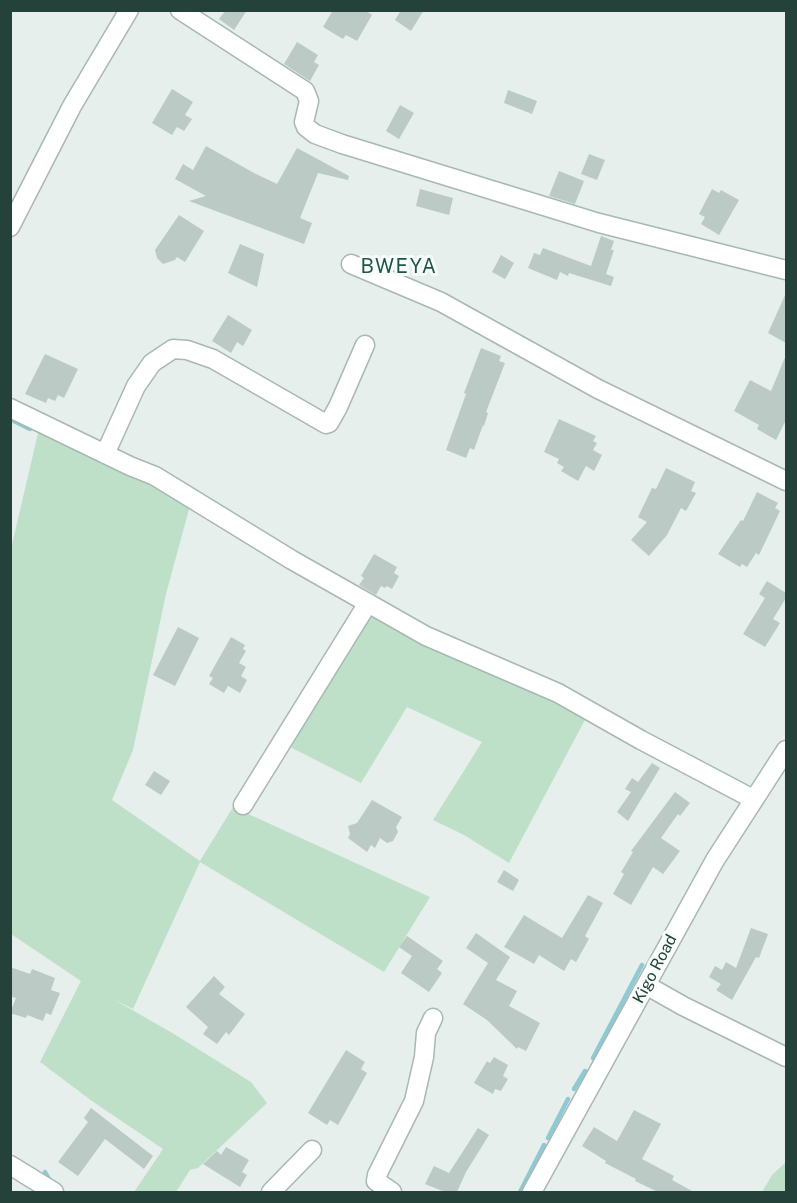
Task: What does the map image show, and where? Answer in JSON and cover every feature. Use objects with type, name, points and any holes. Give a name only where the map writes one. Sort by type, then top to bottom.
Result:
[{"type":"street","points":[[10,227],[72,106],[129,10]]},
{"type":"street","points":[[180,10],[304,91],[309,101],[304,122],[306,127],[315,134],[599,223],[786,270]]},
{"type":"street","points":[[351,264],[441,302],[598,389],[786,481]]},
{"type":"street","points":[[105,454],[136,386],[152,363],[173,349],[187,350],[213,359],[326,424],[329,423],[338,407],[365,345]]},
{"type":"street","points":[[10,408],[155,476],[277,551],[426,636],[558,693],[753,799]]},
{"type":"street","points":[[243,805],[368,603]]},
{"type":"street","name":"Kigo Road","points":[[532,1192],[715,860],[786,750]]},
{"type":"street","points":[[646,986],[786,1057]]},
{"type":"street","points":[[392,1192],[376,1181],[377,1174],[414,1101],[424,1057],[426,1033],[433,1018]]},
{"type":"street","points":[[271,1192],[312,1150]]},
{"type":"street","points":[[10,1165],[54,1192]]},
{"type":"green space","points":[[39,429],[191,502],[166,594],[133,750],[112,800],[200,861],[233,807],[430,897],[384,972],[200,862],[133,1009],[113,999],[251,1082],[267,1103],[198,1168],[190,1170],[176,1192],[134,1192],[163,1149],[92,1101],[40,1062],[81,981],[11,934],[10,553]]},
{"type":"green space","points":[[376,615],[587,716],[509,863],[464,835],[433,820],[482,742],[407,707],[361,783],[290,747],[365,621]]},
{"type":"green space","points":[[786,1162],[786,1192],[762,1192],[772,1175]]},
{"type":"building","points":[[226,10],[247,10],[234,30],[219,19]]},
{"type":"building","points":[[333,10],[365,10],[372,15],[357,41],[346,35],[343,39],[323,27]]},
{"type":"building","points":[[401,10],[424,10],[411,31],[395,20]]},
{"type":"building","points":[[297,42],[318,55],[314,62],[319,65],[310,81],[284,64]]},
{"type":"building","points":[[172,89],[193,102],[185,115],[192,119],[184,131],[177,127],[172,135],[152,123]]},
{"type":"building","points":[[508,90],[537,101],[532,114],[504,103]]},
{"type":"building","points":[[400,105],[414,113],[399,139],[386,131]]},
{"type":"building","points":[[206,146],[277,184],[297,148],[349,176],[348,180],[318,173],[300,218],[312,223],[304,244],[189,201],[206,196],[175,179],[183,164],[193,170]]},
{"type":"building","points":[[589,154],[605,160],[597,180],[581,174]]},
{"type":"building","points":[[559,171],[584,181],[575,204],[549,196]]},
{"type":"building","points":[[420,189],[453,198],[449,215],[416,206]]},
{"type":"building","points":[[712,189],[719,193],[721,190],[739,200],[719,235],[701,224],[705,217],[699,214]]},
{"type":"building","points":[[179,215],[204,231],[185,262],[177,257],[163,264],[157,258],[155,250]]},
{"type":"building","points":[[601,236],[614,241],[611,250],[614,250],[606,274],[614,277],[611,286],[560,272],[557,280],[528,268],[534,253],[540,255],[543,248],[591,266]]},
{"type":"building","points":[[240,244],[264,254],[257,287],[228,273]]},
{"type":"building","points":[[501,255],[514,263],[505,279],[492,272]]},
{"type":"building","points":[[786,293],[786,343],[768,333]]},
{"type":"building","points":[[228,315],[252,330],[243,346],[237,342],[231,353],[212,341]]},
{"type":"building","points":[[481,348],[501,356],[499,361],[505,363],[486,412],[488,413],[484,426],[474,450],[470,448],[466,458],[446,450]]},
{"type":"building","points":[[45,354],[78,369],[64,398],[58,395],[55,401],[48,398],[46,403],[25,394]]},
{"type":"building","points":[[786,355],[786,420],[776,440],[757,429],[759,425],[734,411],[750,380],[771,391]]},
{"type":"building","points":[[559,419],[596,436],[593,441],[597,443],[593,450],[602,455],[594,471],[586,466],[578,481],[561,471],[564,467],[557,463],[559,459],[544,452]]},
{"type":"building","points":[[666,468],[695,482],[691,491],[696,493],[686,511],[681,508],[667,535],[649,556],[631,540],[647,522],[638,517],[652,488],[656,489]]},
{"type":"building","points":[[757,492],[778,503],[775,508],[780,511],[759,555],[756,553],[747,567],[742,564],[740,567],[718,554],[741,520],[743,521]]},
{"type":"building","points":[[374,554],[397,567],[394,573],[399,576],[392,589],[381,586],[376,595],[359,585],[364,578],[361,576]]},
{"type":"building","points":[[767,581],[786,593],[786,598],[773,619],[780,623],[765,647],[743,634],[765,598],[759,594]]},
{"type":"building","points":[[178,627],[199,638],[175,686],[153,675]]},
{"type":"building","points":[[231,637],[245,645],[243,649],[246,651],[239,663],[246,667],[241,676],[247,680],[240,693],[228,686],[224,693],[209,684],[213,678],[209,676]]},
{"type":"building","points":[[652,763],[660,768],[628,821],[617,812],[631,792],[625,789],[632,778],[638,782]]},
{"type":"building","points":[[154,771],[170,781],[161,795],[145,785]]},
{"type":"building","points":[[675,792],[690,803],[680,816],[678,814],[661,838],[680,851],[663,874],[653,867],[631,905],[613,894],[624,874],[621,872],[633,852],[631,851]]},
{"type":"building","points":[[372,800],[402,817],[396,827],[398,832],[393,841],[387,843],[380,838],[375,848],[371,845],[367,852],[348,838],[350,834],[348,826],[357,823]]},
{"type":"building","points":[[504,870],[519,880],[513,891],[497,882]]},
{"type":"building","points":[[588,895],[603,903],[585,936],[589,939],[576,962],[571,959],[564,971],[539,955],[534,964],[504,947],[524,915],[562,938]]},
{"type":"building","points":[[751,928],[768,934],[759,958],[756,957],[732,1000],[716,990],[721,984],[709,977],[715,966],[722,970],[726,962],[736,968]]},
{"type":"building","points":[[476,933],[510,957],[496,980],[517,991],[509,1006],[540,1023],[526,1051],[518,1047],[517,1049],[487,1020],[463,1004],[488,963],[466,948]]},
{"type":"building","points":[[407,936],[443,961],[437,969],[442,973],[429,992],[401,973],[412,956],[399,947]]},
{"type":"building","points":[[10,967],[30,974],[32,969],[55,978],[51,990],[60,993],[51,1015],[46,1013],[43,1021],[27,1015],[26,1018],[10,1013],[16,998],[10,996]]},
{"type":"building","points":[[214,976],[225,987],[219,994],[245,1014],[229,1035],[226,1032],[217,1044],[203,1034],[208,1027],[186,1007]]},
{"type":"building","points":[[346,1050],[365,1062],[361,1069],[367,1073],[338,1125],[330,1120],[327,1125],[308,1113]]},
{"type":"building","points":[[494,1057],[508,1065],[503,1076],[508,1079],[501,1091],[495,1089],[493,1094],[474,1083],[487,1061],[490,1063]]},
{"type":"building","points":[[91,1108],[153,1156],[144,1169],[105,1139],[78,1176],[58,1162],[88,1122],[84,1118]]},
{"type":"building","points":[[634,1110],[661,1124],[642,1159],[674,1176],[672,1180],[694,1192],[658,1192],[605,1163],[606,1161],[582,1146],[594,1127],[617,1141]]},
{"type":"building","points":[[478,1128],[489,1135],[466,1172],[457,1192],[445,1192],[425,1184],[434,1166],[449,1173]]},
{"type":"building","points":[[226,1147],[249,1160],[242,1172],[247,1175],[240,1187],[203,1164],[217,1151],[221,1155]]},
{"type":"waterway","points":[[10,419],[30,429]]},
{"type":"waterway","points":[[593,1058],[642,965]]},
{"type":"waterway","points":[[574,1089],[585,1071]]},
{"type":"waterway","points":[[548,1138],[568,1099]]},
{"type":"waterway","points":[[520,1192],[544,1145]]},
{"type":"waterway","points":[[45,1172],[50,1181]]},
{"type":"district","name":"BWEYA","points":[[399,267]]}]
